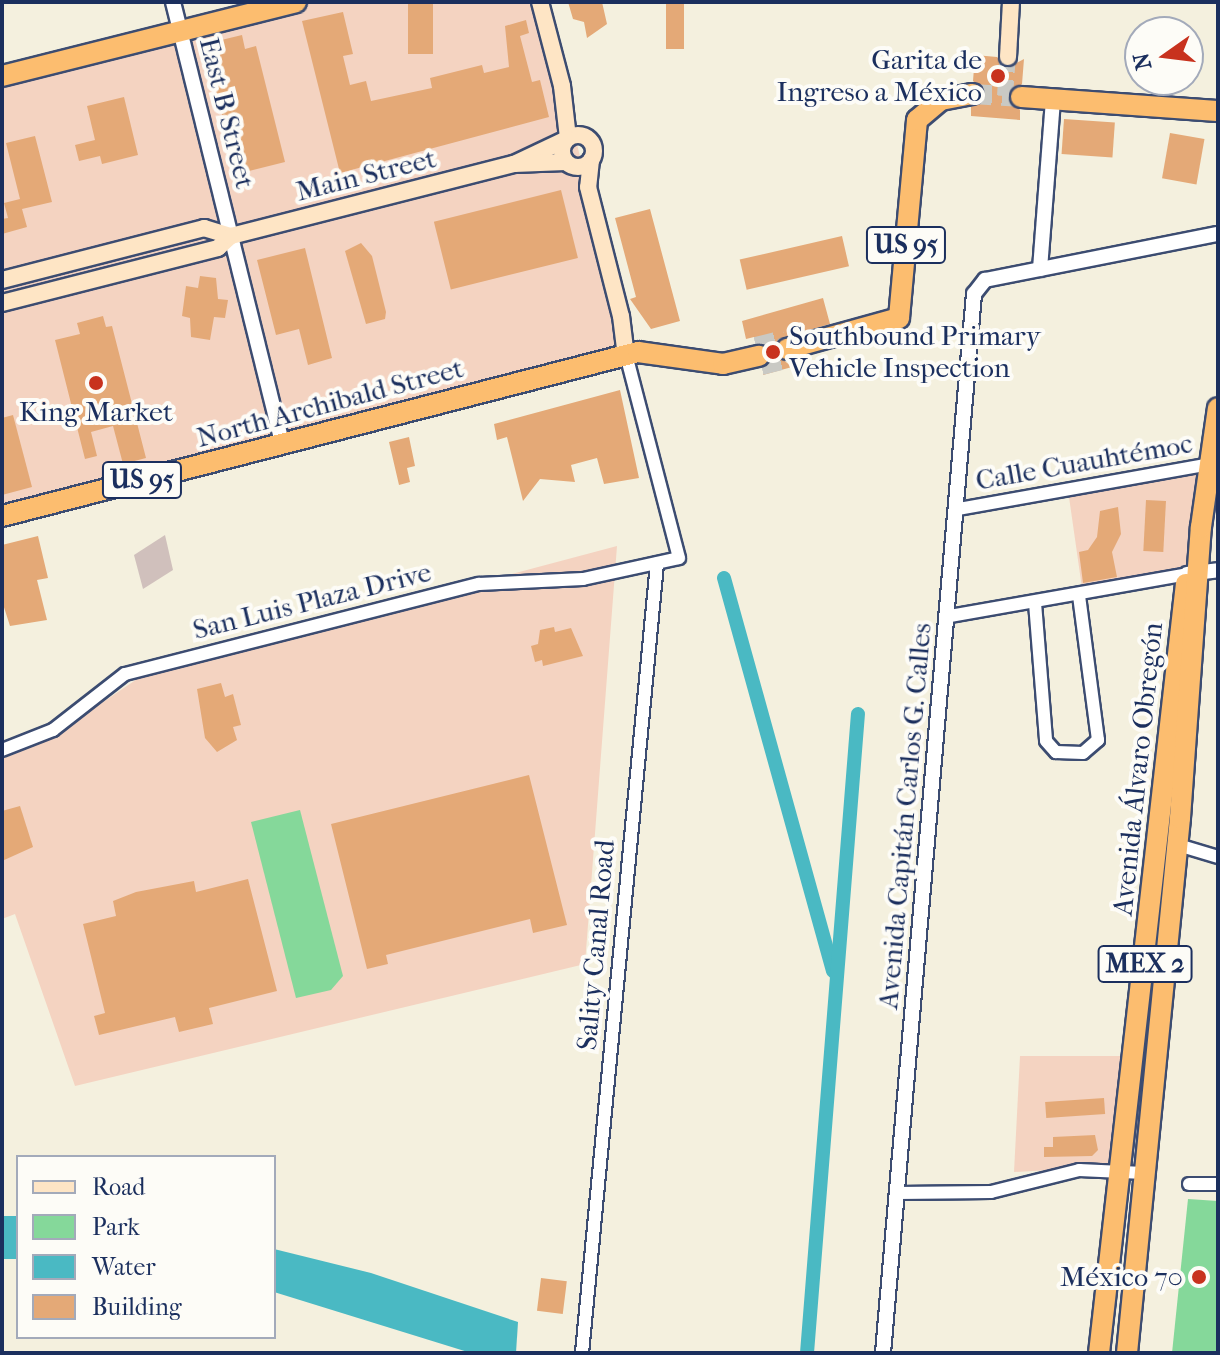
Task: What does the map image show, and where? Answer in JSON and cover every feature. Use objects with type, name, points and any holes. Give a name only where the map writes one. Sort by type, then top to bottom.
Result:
[{"type":"highway","points":[[2,76],[296,2]]},
{"type":"highway","name":"US 95","points":[[787,349],[899,318],[917,120],[941,100],[972,94]]},
{"type":"highway","points":[[1021,97],[1218,111]]},
{"type":"highway","name":"US 95","points":[[633,354],[723,364],[759,356]]},
{"type":"highway","name":"North Archibald Street","points":[[2,516],[633,354]]},
{"type":"highway","name":"Avenida Álvaro Obregón","points":[[1127,1353],[1178,845],[1202,572],[1201,527],[1214,463],[1218,408]]},
{"type":"highway","name":"Avenida Álvaro Obregón","points":[[1099,1353],[1202,572]]},
{"type":"main road","points":[[540,2],[562,86],[568,139],[562,153],[569,164],[633,354]]},
{"type":"main road","points":[[1008,57],[1011,2]]},
{"type":"main road","points":[[562,86],[590,141],[588,187],[633,354]]},
{"type":"main road","points":[[568,139],[580,136],[590,141]]},
{"type":"main road","name":"Main Street","points":[[2,303],[218,248],[231,236],[514,164],[568,139]]},
{"type":"main road","points":[[569,164],[591,160]]},
{"type":"main road","name":"Main Street","points":[[514,164],[569,164]]},
{"type":"main road","name":"Main Street","points":[[2,280],[204,228],[231,236]]},
{"type":"street","name":"East B Street","points":[[173,2],[282,444]]},
{"type":"street","points":[[1053,99],[1040,269],[1218,234]]},
{"type":"street","name":"Avenida Capitán Carlos G. Calles","points":[[883,1353],[978,285],[1040,269]]},
{"type":"street","points":[[633,354],[679,558],[657,564]]},
{"type":"street","name":"Calle Cuauhtémoc","points":[[958,509],[1214,463]]},
{"type":"street","name":"San Luis Plaza Drive","points":[[2,750],[53,730],[125,674],[479,584],[583,579],[657,564]]},
{"type":"street","name":"Sality Canal Road","points":[[582,1353],[657,564]]},
{"type":"street","points":[[950,616],[1202,572]]},
{"type":"street","points":[[1035,603],[1046,741],[1056,752],[1083,753],[1098,740],[1079,595]]},
{"type":"street","points":[[1178,845],[1218,857]]},
{"type":"street","points":[[898,1193],[991,1192],[1079,1170],[1144,1173]]},
{"type":"street","points":[[1189,1184],[1218,1184]]},
{"type":"shaded area","points":[[296,2],[541,2],[630,354],[2,519],[2,76]]},
{"type":"shaded area","points":[[1211,464],[1195,573],[1083,595],[1068,490]]},
{"type":"shaded area","points":[[165,535],[173,570],[143,589],[134,555]]},
{"type":"shaded area","points":[[617,546],[585,964],[75,1086],[15,914],[2,919],[2,759],[44,742],[149,671]]},
{"type":"shaded area","points":[[1020,1056],[1134,1056],[1122,1166],[1014,1172]]},
{"type":"green space","points":[[300,810],[343,976],[331,990],[296,998],[251,822]]},
{"type":"green space","name":"México 70","points":[[1188,1199],[1218,1201],[1218,1353],[1172,1353]]},
{"type":"water","points":[[2,1216],[16,1216],[16,1259],[2,1259]]},
{"type":"water","points":[[276,1249],[371,1273],[518,1322],[516,1353],[471,1353],[276,1293]]},
{"type":"building","points":[[408,2],[433,2],[433,54],[408,54]]},
{"type":"building","points":[[568,2],[602,2],[607,24],[587,38],[584,22],[573,19]]},
{"type":"building","points":[[666,2],[684,2],[684,49],[666,49]]},
{"type":"building","points":[[343,12],[353,54],[343,56],[350,85],[366,81],[371,101],[432,88],[430,78],[482,65],[484,73],[509,67],[505,26],[526,20],[529,33],[520,36],[532,82],[540,80],[549,117],[340,173],[302,21]]},
{"type":"building","points":[[242,35],[245,49],[256,46],[285,162],[237,174],[208,59],[217,57],[213,42]]},
{"type":"building","name":"Garita de Ingreso a México","points":[[975,55],[997,57],[1007,68],[1024,59],[1022,84],[1008,95],[1020,110],[1020,120],[971,116],[971,107],[981,103],[985,92],[973,81]]},
{"type":"building","points":[[124,97],[138,155],[102,164],[100,156],[79,161],[75,145],[95,140],[87,106]]},
{"type":"building","points":[[1064,119],[1115,123],[1112,157],[1062,154]]},
{"type":"building","points":[[1170,133],[1204,139],[1196,184],[1162,178]]},
{"type":"building","points":[[35,136],[52,202],[22,209],[27,227],[2,234],[2,219],[8,218],[4,203],[20,199],[6,143]]},
{"type":"building","points":[[561,190],[578,258],[451,290],[434,222]]},
{"type":"building","points":[[650,209],[680,321],[651,329],[630,299],[636,297],[615,218]]},
{"type":"building","points":[[842,236],[849,266],[747,290],[740,260]]},
{"type":"building","points":[[361,243],[372,256],[386,312],[385,319],[366,324],[345,251]]},
{"type":"building","points":[[305,248],[332,358],[308,365],[299,329],[276,335],[257,260]]},
{"type":"building","points":[[200,276],[216,278],[218,299],[228,300],[225,318],[214,317],[210,340],[191,337],[190,318],[182,316],[186,286],[198,288]]},
{"type":"building","points":[[823,298],[830,324],[778,339],[775,353],[792,367],[763,375],[771,352],[754,337],[746,339],[742,321]]},
{"type":"building","name":"King Market","points":[[103,316],[106,327],[112,326],[146,458],[123,464],[113,426],[91,432],[97,456],[85,459],[55,340],[80,334],[77,323]]},
{"type":"building","points":[[620,390],[639,478],[604,484],[597,458],[571,465],[575,482],[540,479],[523,501],[507,437],[497,440],[494,424]]},
{"type":"building","points":[[13,415],[32,487],[2,495],[2,418]]},
{"type":"building","points":[[409,437],[415,466],[407,468],[410,482],[399,485],[389,442]]},
{"type":"building","points":[[1146,500],[1166,501],[1163,552],[1143,551]]},
{"type":"building","points":[[1118,507],[1121,534],[1112,552],[1117,577],[1083,583],[1079,552],[1088,550],[1097,537],[1100,511]]},
{"type":"building","points":[[38,536],[48,578],[37,580],[47,620],[10,626],[2,601],[2,545]]},
{"type":"building","points":[[554,627],[555,632],[571,628],[583,656],[543,666],[542,660],[535,662],[531,646],[538,644],[540,630]]},
{"type":"building","points":[[221,683],[225,697],[233,694],[241,725],[233,727],[237,740],[217,752],[205,738],[197,689]]},
{"type":"building","points":[[529,775],[567,925],[533,933],[530,919],[386,955],[388,964],[367,969],[331,824]]},
{"type":"building","points":[[20,806],[33,847],[2,861],[2,811]]},
{"type":"building","points":[[248,879],[277,991],[209,1008],[213,1024],[179,1032],[175,1017],[99,1035],[94,1016],[105,1013],[83,924],[116,916],[113,901],[136,892],[194,881],[196,892]]},
{"type":"building","points":[[1104,1098],[1105,1114],[1046,1118],[1045,1102]]},
{"type":"building","points":[[1095,1135],[1098,1150],[1092,1156],[1044,1157],[1044,1147],[1053,1147],[1053,1137]]},
{"type":"building","points":[[541,1278],[567,1281],[563,1314],[537,1311]]},
{"type":"waterway","points":[[724,578],[833,971]]},
{"type":"waterway","points":[[807,1353],[858,714]]},
{"type":"tunnel","points":[[1005,96],[1008,57]]},
{"type":"tunnel","points":[[972,94],[1021,97]]},
{"type":"tunnel","points":[[756,347],[785,340]]},
{"type":"tunnel","points":[[761,365],[789,358]]},
{"type":"place","name":"Garita de Ingreso a México","points":[[998,76]]},
{"type":"place","name":"Southbound Primary Vehicle Inspection","points":[[773,352]]},
{"type":"place","name":"King Market","points":[[96,383]]},
{"type":"place","name":"México 70","points":[[1199,1277]]}]
